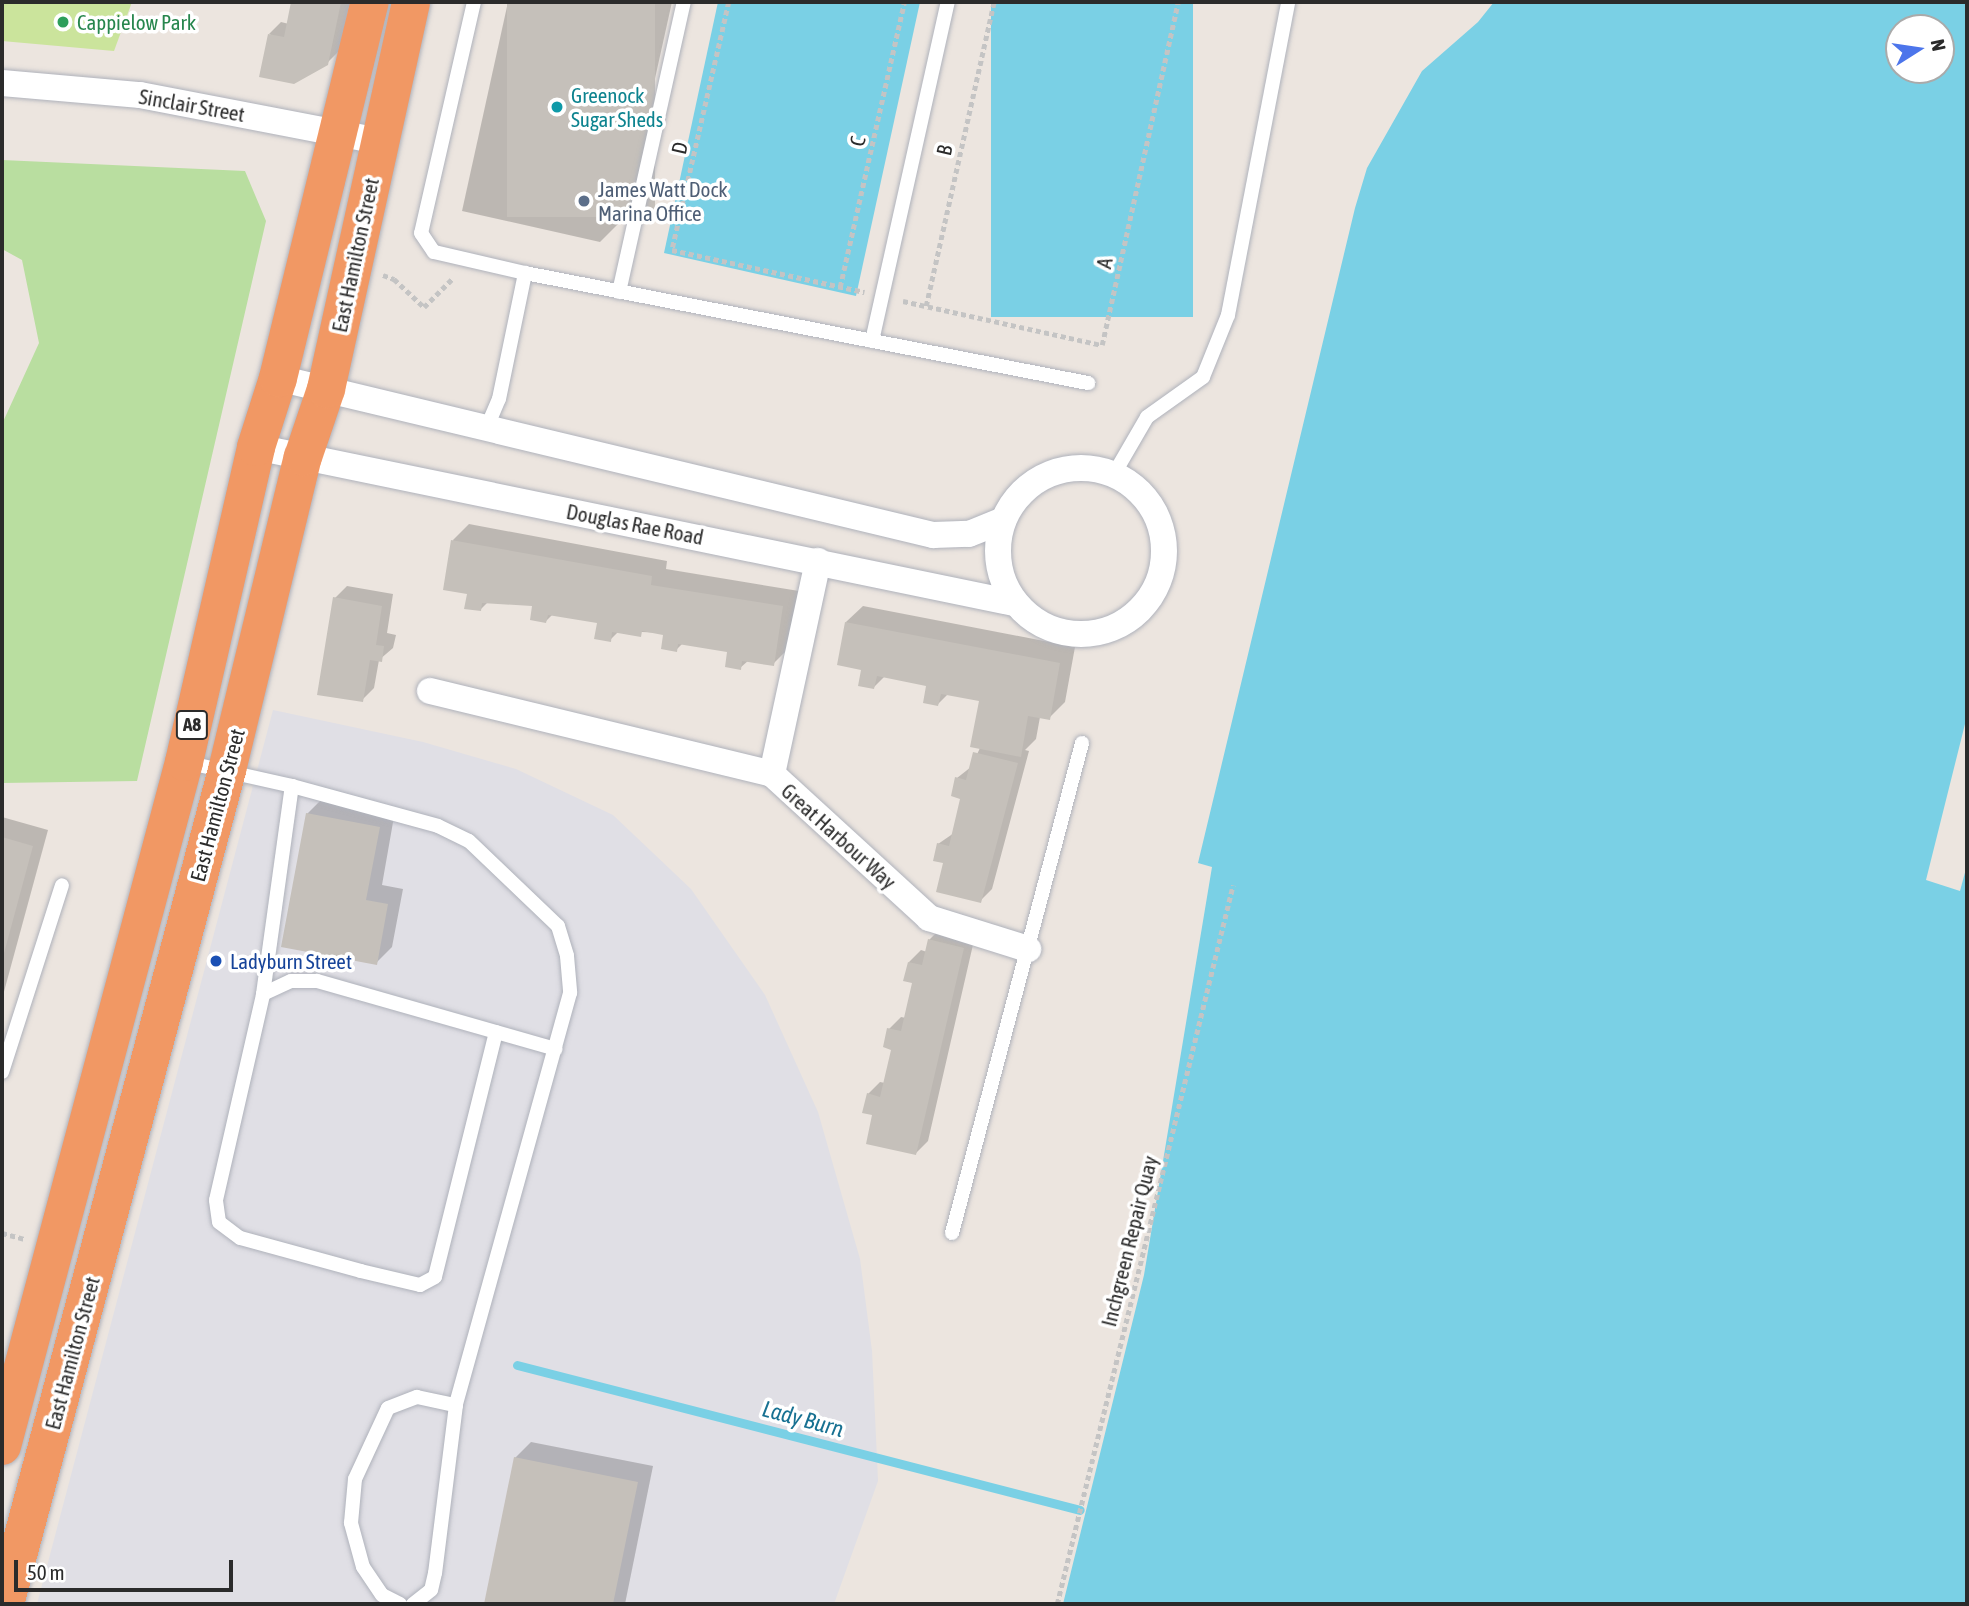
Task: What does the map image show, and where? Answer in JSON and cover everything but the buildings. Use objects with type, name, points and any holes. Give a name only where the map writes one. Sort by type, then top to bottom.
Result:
[{"type":"highway","name":"East Hamilton Street","points":[[2,1446],[184,762],[256,447],[278,378],[370,2]]},
{"type":"highway","name":"East Hamilton Street","points":[[5,1604],[228,770],[303,457],[326,389],[411,2]]},
{"type":"street","name":"Sinclair Street","points":[[2,83],[140,95],[380,141]]},
{"type":"street","points":[[278,378],[933,535],[969,534],[1003,520]]},
{"type":"street","name":"Douglas Rae Road","points":[[256,447],[1014,603]]},
{"type":"street","points":[[1082,467],[1114,474],[1145,496],[1163,530],[1164,568],[1148,603],[1118,628],[1081,636],[1044,627],[1014,603],[997,563],[1003,520],[1021,492],[1049,473],[1082,467]]},
{"type":"street","name":"Great Harbour Way","points":[[818,561],[772,774],[929,918],[1027,948]]},
{"type":"street","points":[[430,691],[772,774]]},
{"type":"lane","points":[[474,2],[421,233],[434,253],[619,292],[1088,383]]},
{"type":"lane","points":[[619,292],[684,2]]},
{"type":"lane","points":[[872,341],[948,2]]},
{"type":"lane","points":[[1114,474],[1147,417],[1203,377],[1228,316],[1288,2]]},
{"type":"lane","points":[[487,426],[499,399],[525,273]]},
{"type":"lane","points":[[952,1233],[1082,743]]},
{"type":"lane","points":[[184,762],[292,786],[438,826],[469,841],[558,926],[567,956],[570,993],[456,1405],[431,1590],[413,1604]]},
{"type":"lane","points":[[292,786],[263,994],[216,1200],[219,1222],[240,1238],[420,1284],[435,1277],[496,1032]]},
{"type":"lane","points":[[2,1072],[62,885]]},
{"type":"lane","points":[[263,994],[291,981],[317,981],[555,1049]]},
{"type":"lane","points":[[400,1604],[382,1595],[363,1567],[351,1523],[355,1479],[388,1408],[417,1396],[456,1405]]},
{"type":"path","name":"D","points":[[729,2],[672,250],[848,289]]},
{"type":"path","name":"C","points":[[840,287],[904,2]]},
{"type":"path","name":"B","points":[[926,306],[994,2]]},
{"type":"path","name":"A","points":[[917,304],[1102,345],[1178,2]]},
{"type":"path","points":[[394,279],[424,307],[470,261]]},
{"type":"path","name":"Inchgreen Repair Quay","points":[[1057,1604],[1233,885]]},
{"type":"shaded area","points":[[273,710],[423,742],[516,769],[613,815],[691,889],[765,995],[818,1112],[860,1259],[872,1351],[878,1481],[834,1604],[37,1604]]},
{"type":"green space","name":"Cappielow Park","points":[[2,2],[132,2],[114,51],[2,41]]},
{"type":"green space","points":[[2,160],[245,171],[266,221],[137,781],[2,783],[2,424],[39,343],[22,260],[2,249]]},
{"type":"water","points":[[718,2],[920,2],[856,296],[664,253]]},
{"type":"water","points":[[991,2],[1193,2],[1193,317],[991,317]]},
{"type":"water","points":[[1494,2],[1967,2],[1967,1604],[1063,1604],[1144,1275],[1212,867],[1198,863],[1355,208],[1367,168],[1422,71],[1478,22]]},
{"type":"pier","points":[[1967,716],[1967,865],[1960,891],[1926,880]]},
{"type":"waterway","name":"Lady Burn","points":[[517,1365],[1080,1510]]},
{"type":"place","name":"Cappielow Park","points":[[63,22]]},
{"type":"place","name":"Greenock Sugar Sheds","points":[[557,107]]},
{"type":"place","name":"James Watt Dock Marina Office","points":[[584,201]]},
{"type":"place","name":"Ladyburn Street","points":[[216,961]]}]
